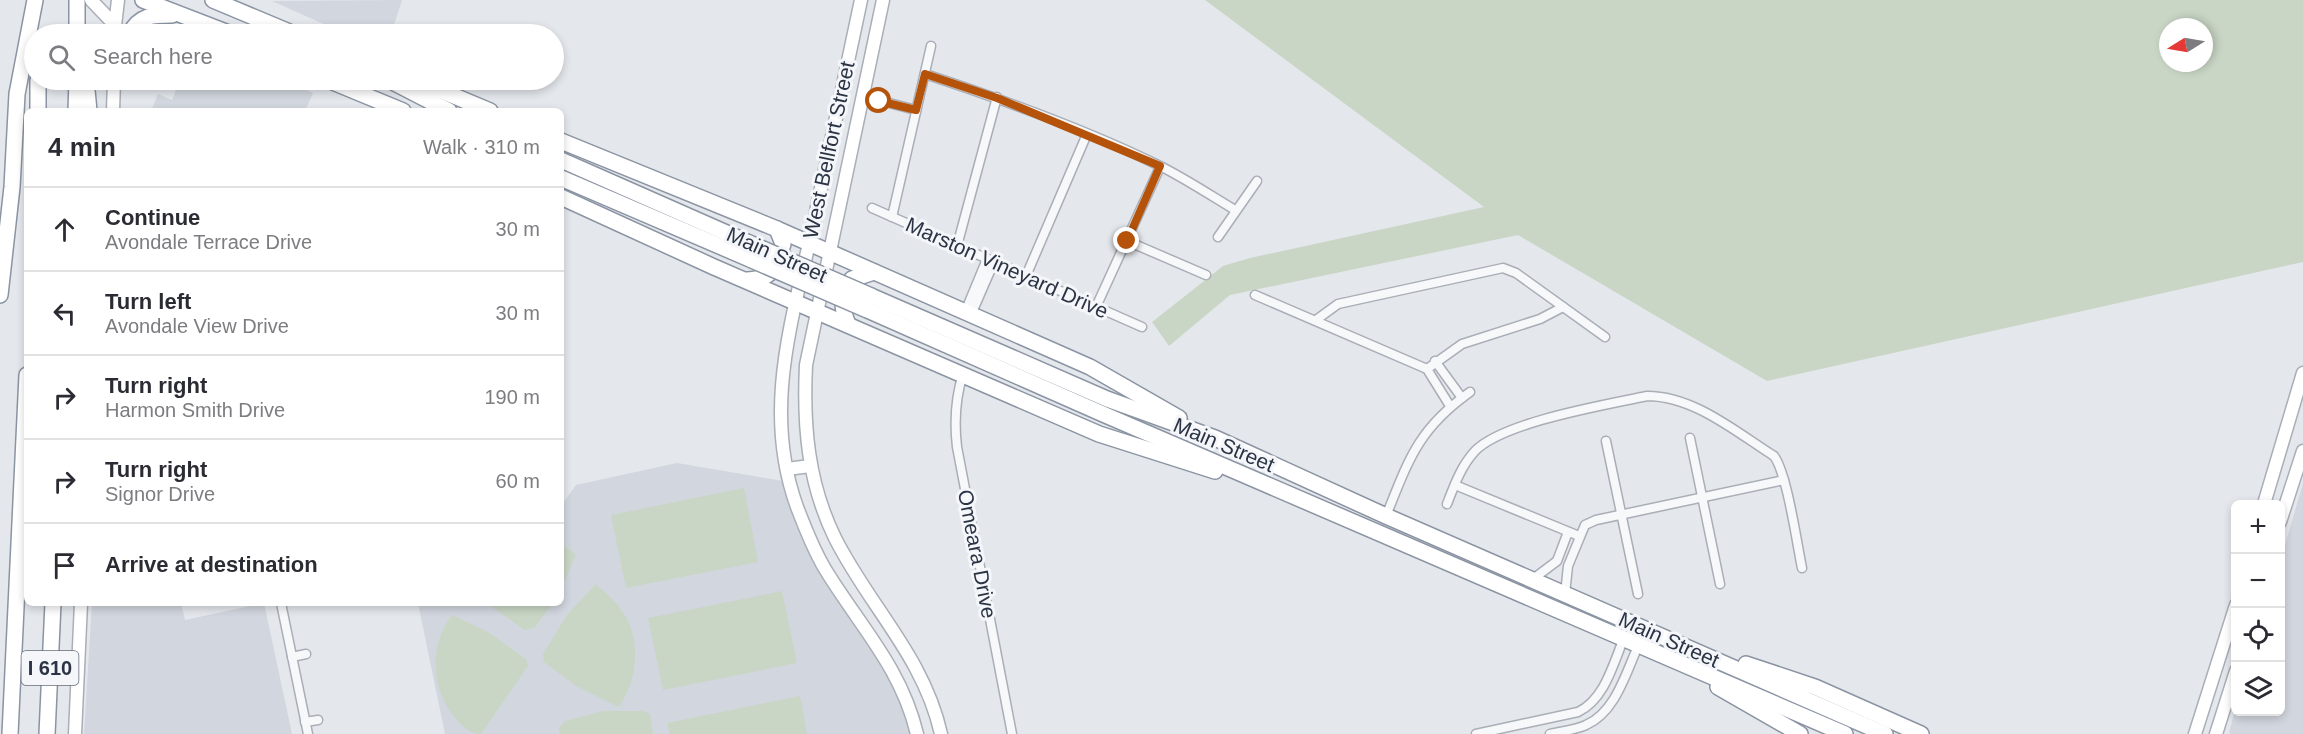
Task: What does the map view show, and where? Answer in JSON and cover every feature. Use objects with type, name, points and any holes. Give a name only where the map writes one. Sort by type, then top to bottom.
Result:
[{"type":"highway","points":[[36,0],[37,24]]},
{"type":"highway","points":[[31,24],[36,0]]},
{"type":"highway","points":[[143,0],[204,24]]},
{"type":"highway","points":[[213,0],[270,24]]},
{"type":"highway","points":[[77,7],[78,24]]},
{"type":"highway","points":[[136,24],[147,16],[182,16]]},
{"type":"highway","points":[[0,295],[12,187],[17,94],[24,59]]},
{"type":"highway","points":[[38,90],[38,108]]},
{"type":"highway","points":[[76,108],[77,90]]},
{"type":"highway","points":[[87,90],[89,108]]},
{"type":"highway","points":[[339,90],[374,108]]},
{"type":"highway","points":[[351,90],[396,108]]},
{"type":"highway","points":[[408,90],[443,108]]},
{"type":"highway","points":[[440,90],[483,108]]},
{"type":"highway","points":[[564,142],[777,229],[1090,366],[1215,438]]},
{"type":"highway","name":"Main Street","points":[[564,161],[754,253]]},
{"type":"highway","name":"Main Street","points":[[564,179],[754,253],[1107,399],[1215,438],[1386,516],[1885,734]]},
{"type":"highway","points":[[564,197],[744,280],[1099,434],[1309,502]]},
{"type":"highway","points":[[744,280],[761,280],[771,274],[783,244],[777,229]]},
{"type":"highway","points":[[848,324],[842,304],[852,279],[874,272]]},
{"type":"highway","name":"Main Street","points":[[868,302],[1102,414],[1845,734]]},
{"type":"highway","name":"I 610","points":[[10,734],[24,438]]},
{"type":"highway","name":"I 610","points":[[47,734],[53,606]]},
{"type":"highway","points":[[1649,632],[1815,687],[1921,734]]},
{"type":"highway","points":[[1658,653],[1800,734]]},
{"type":"main road","points":[[91,0],[110,24]]},
{"type":"main road","points":[[115,24],[118,0]]},
{"type":"main road","name":"West Bellfort Street","points":[[861,0],[809,244],[794,301],[783,360],[780,399],[787,470],[795,503],[807,533],[825,569],[890,666],[902,691],[917,734]]},
{"type":"main road","name":"West Bellfort Street","points":[[883,0],[806,365],[804,400],[806,439],[810,466],[822,508],[835,539],[911,658],[928,693],[940,734]]},
{"type":"main road","points":[[113,108],[114,90]]},
{"type":"main road","points":[[842,91],[862,96]]},
{"type":"main road","points":[[2265,500],[2303,373]]},
{"type":"main road","points":[[2285,508],[2303,451]]},
{"type":"main road","points":[[787,470],[810,466]]},
{"type":"main road","points":[[852,608],[871,595]]},
{"type":"main road","points":[[75,734],[81,606]]},
{"type":"main road","points":[[2197,729],[2234,608]]},
{"type":"main road","points":[[2216,734],[2231,684]]},
{"type":"street","points":[[892,217],[931,46]]},
{"type":"street","points":[[925,74],[997,98],[1160,166],[1235,210]]},
{"type":"street","points":[[862,96],[916,110]]},
{"type":"street","points":[[957,246],[997,98]]},
{"type":"street","points":[[1026,276],[1087,134]]},
{"type":"street","points":[[1096,307],[1160,166]]},
{"type":"street","points":[[1218,237],[1257,182]]},
{"type":"street","name":"Marston Vineyard Drive","points":[[872,208],[1142,327]]},
{"type":"street","points":[[1127,241],[1206,275]]},
{"type":"street","points":[[968,313],[990,261]]},
{"type":"street","points":[[1316,320],[1338,304],[1503,268],[1516,273],[1605,337]]},
{"type":"street","points":[[1255,296],[1427,369],[1450,406]]},
{"type":"street","points":[[1427,369],[1435,361],[1462,344],[1540,319],[1563,308]]},
{"type":"street","points":[[1435,361],[1462,398]]},
{"type":"street","name":"Omeara Drive","points":[[963,374],[957,395],[955,426],[957,447],[1012,734]]},
{"type":"street","points":[[1386,516],[1416,447],[1434,422],[1450,406],[1470,392]]},
{"type":"street","points":[[1446,504],[1458,476],[1476,450],[1503,433],[1572,413],[1647,396],[1669,398],[1697,408],[1774,456],[1779,462],[1802,568]]},
{"type":"street","points":[[1690,438],[1720,584]]},
{"type":"street","points":[[1606,441],[1638,594]]},
{"type":"street","points":[[1565,594],[1571,557],[1585,525],[1621,514],[1784,480]]},
{"type":"street","points":[[1455,485],[1579,536]]},
{"type":"street","points":[[1533,579],[1557,561],[1568,532]]},
{"type":"street","points":[[1559,554],[1571,557]]},
{"type":"street","points":[[282,606],[308,734]]},
{"type":"street","points":[[1476,734],[1578,712],[1588,707],[1595,700],[1624,638]]},
{"type":"street","points":[[1554,717],[1553,733],[1584,726],[1597,720],[1607,711],[1639,644]]},
{"type":"street","points":[[292,657],[306,654]]},
{"type":"street","points":[[305,722],[318,720]]},
{"type":"street","points":[[2197,729],[2216,734]]},
{"type":"shaded area","points":[[402,0],[394,24],[324,24],[272,1]]},
{"type":"shaded area","points":[[176,90],[306,90],[313,93],[306,108],[152,108],[158,94],[172,100]]},
{"type":"shaded area","points":[[677,463],[783,481],[833,594],[901,694],[911,734],[445,734],[419,606],[564,606],[564,502],[576,485]]},
{"type":"shaded area","points":[[2303,483],[2303,734],[2231,734],[2229,733],[2233,716],[2285,716],[2285,545]]},
{"type":"shaded area","points":[[92,606],[182,606],[185,620],[250,606],[265,606],[292,734],[84,734]]},
{"type":"green space","points":[[1205,0],[2303,0],[2303,262],[1767,381],[1518,235],[1230,295],[1169,346],[1152,322],[1223,266],[1250,258],[1484,207]]},
{"type":"green space","points":[[744,488],[758,562],[626,588],[611,515]]},
{"type":"green space","points":[[564,546],[576,554],[564,582]]},
{"type":"green space","points":[[596,584],[619,607],[633,634],[634,672],[619,707],[576,686],[544,662],[543,654],[567,615]]},
{"type":"green space","points":[[782,591],[797,663],[663,690],[648,618]]},
{"type":"green space","points":[[490,606],[551,606],[534,628],[525,630]]},
{"type":"green space","points":[[452,615],[488,632],[526,659],[528,666],[481,734],[468,730],[457,720],[442,696],[438,682],[436,654],[444,627]]},
{"type":"green space","points":[[800,696],[807,734],[670,734],[667,723]]},
{"type":"green space","points":[[603,711],[643,711],[650,714],[653,734],[560,734],[559,728],[565,721]]},
{"type":"route","points":[[879,101],[916,110],[925,74],[997,98],[1160,166],[1127,241]]}]
